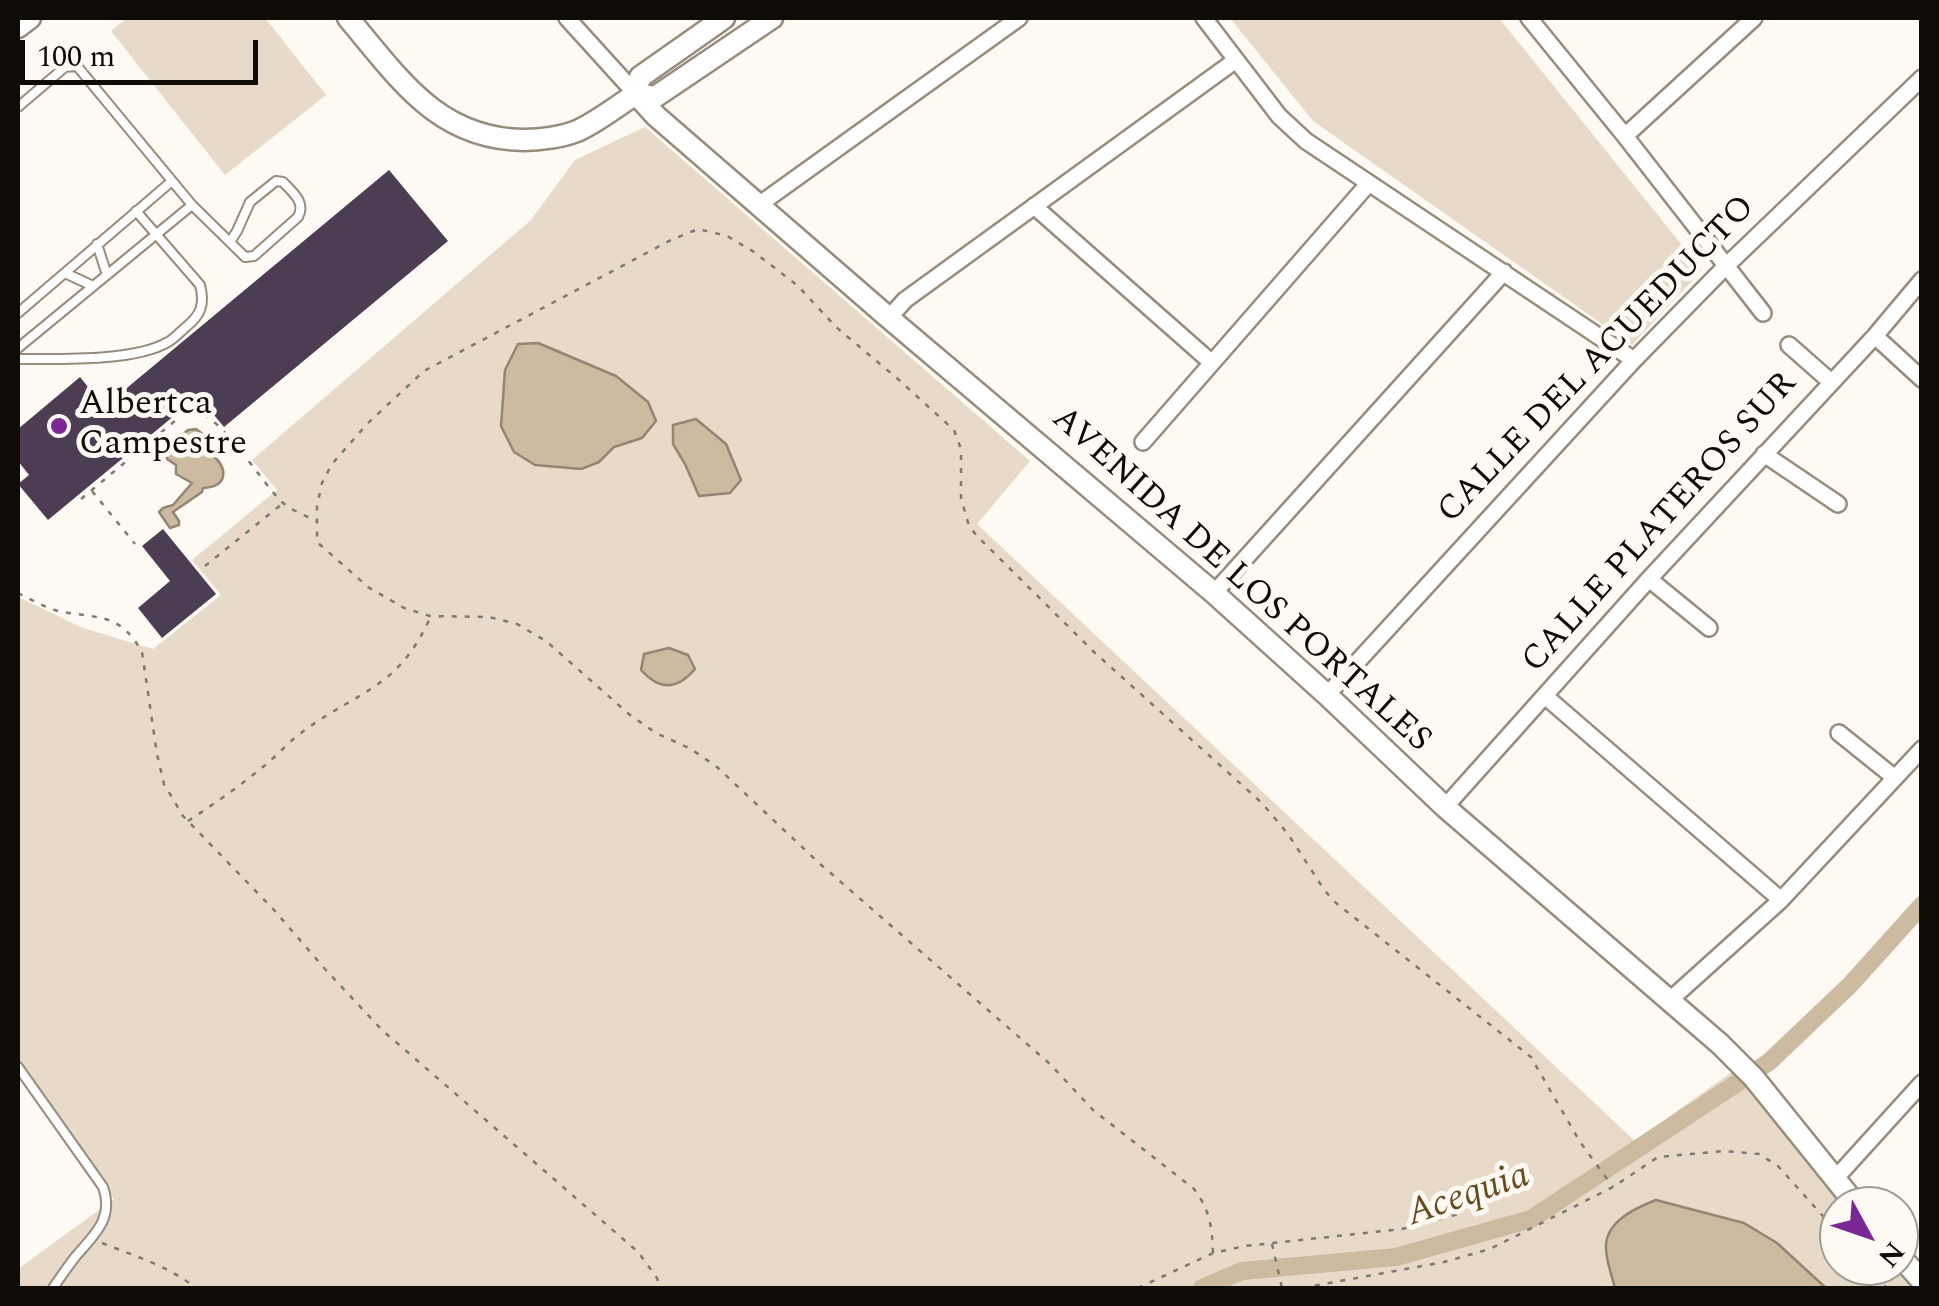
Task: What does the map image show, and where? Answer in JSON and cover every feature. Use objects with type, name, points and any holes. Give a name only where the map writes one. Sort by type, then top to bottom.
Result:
[{"type":"street","points":[[18,27],[30,18]]},
{"type":"street","points":[[348,18],[433,112],[499,140],[536,140],[576,131],[636,94],[656,97],[772,18]]},
{"type":"street","name":"AVENIDA DE LOS PORTALES","points":[[567,18],[656,116],[1214,592],[1444,807],[1740,1063],[1839,1186]]},
{"type":"street","points":[[636,94],[640,77],[724,18]]},
{"type":"street","points":[[760,204],[1019,18]]},
{"type":"street","points":[[1204,18],[1292,130],[1634,360]]},
{"type":"street","points":[[1529,18],[1763,314]]},
{"type":"street","points":[[1625,136],[1754,18]]},
{"type":"street","points":[[890,318],[905,300],[1236,60]]},
{"type":"street","name":"CALLE DEL ACUEDUCTO","points":[[1327,695],[1634,360],[1922,78]]},
{"type":"street","points":[[1143,442],[1369,184]]},
{"type":"street","points":[[1034,206],[1212,363]]},
{"type":"street","points":[[1214,592],[1504,272]]},
{"type":"street","name":"CALLE PLATEROS SUR","points":[[1444,807],[1648,579],[1876,336],[1922,280]]},
{"type":"street","points":[[1876,336],[1922,379]]},
{"type":"street","points":[[1789,344],[1831,382]]},
{"type":"street","points":[[1764,454],[1838,504]]},
{"type":"street","points":[[1648,579],[1709,628]]},
{"type":"street","points":[[1545,696],[1781,900]]},
{"type":"street","points":[[1839,732],[1895,778]]},
{"type":"street","points":[[1670,1000],[1781,900],[1922,749]]},
{"type":"street","points":[[1834,1180],[1921,1086]]},
{"type":"lane","points":[[18,107],[65,67],[76,66],[192,205],[245,257],[254,256],[298,217],[301,202],[283,182],[276,181],[250,202],[230,242]]},
{"type":"lane","points":[[18,314],[172,181]]},
{"type":"lane","points":[[18,348],[192,205]]},
{"type":"lane","points":[[18,359],[149,350],[168,342],[195,319],[202,308],[200,286],[136,211]]},
{"type":"lane","points":[[97,244],[107,275]]},
{"type":"lane","points":[[64,272],[93,286]]},
{"type":"lane","points":[[18,1067],[103,1187],[107,1204],[106,1218],[53,1288]]},
{"type":"path","points":[[1213,1252],[1206,1205],[1194,1189],[1094,1110],[1050,1064],[818,863],[717,766],[630,715],[546,641],[517,624],[488,617],[430,616],[404,608],[368,587],[317,542],[317,506],[322,483],[332,464],[367,424],[424,372],[671,240],[698,230],[727,236],[754,252],[798,286],[836,328],[954,430],[961,448],[961,498],[969,526],[977,536],[1094,652],[1262,804],[1336,903],[1531,1057],[1580,1142],[1613,1187]]},
{"type":"path","points":[[82,499],[188,410],[197,409],[208,415],[283,503],[317,522]]},
{"type":"path","points":[[91,491],[135,544]]},
{"type":"path","points":[[205,566],[283,503]]},
{"type":"path","points":[[18,593],[45,607],[114,621],[134,638],[142,652],[164,784],[188,821],[382,1030],[638,1252],[660,1288]]},
{"type":"path","points":[[188,821],[266,764],[304,730],[376,688],[402,665],[430,616]]},
{"type":"path","points":[[1302,1288],[1444,1262],[1490,1249],[1613,1187],[1658,1157],[1724,1151],[1759,1154],[1778,1166],[1819,1212]]},
{"type":"path","points":[[1142,1288],[1213,1252],[1402,1229],[1459,1214]]},
{"type":"path","points":[[91,1239],[158,1264],[196,1288]]},
{"type":"path","points":[[1272,1243],[1282,1287]]},
{"type":"shaded area","points":[[127,18],[265,18],[326,95],[225,175],[111,31]]},
{"type":"shaded area","points":[[1230,18],[1499,18],[1702,270],[1632,345],[1313,121]]},
{"type":"shaded area","points":[[645,127],[1030,461],[977,524],[1635,1141],[1733,1071],[1830,1186],[1819,1186],[1819,1286],[1917,1288],[18,1288],[18,1269],[114,1199],[18,1060],[18,597],[83,628],[153,649],[221,595],[192,560],[277,490],[252,460],[531,220],[575,160]]},
{"type":"shaded area","points":[[538,343],[616,376],[648,402],[656,421],[642,438],[614,447],[599,462],[581,469],[535,465],[514,452],[501,426],[505,370],[518,344]]},
{"type":"shaded area","points":[[696,419],[726,444],[741,480],[730,493],[699,496],[673,444],[673,425]]},
{"type":"shaded area","points":[[196,429],[209,439],[211,454],[221,465],[223,476],[173,512],[179,525],[170,528],[159,512],[173,505],[192,483],[176,474],[176,465],[167,459],[165,449],[188,430]]},
{"type":"shaded area","points":[[669,648],[688,655],[695,669],[682,681],[668,685],[655,682],[641,670],[644,654]]},
{"type":"shaded area","points":[[1656,1200],[1744,1223],[1777,1243],[1819,1282],[1819,1286],[1826,1288],[1615,1288],[1606,1253],[1607,1239],[1616,1223]]},
{"type":"building","points":[[389,170],[448,241],[224,427],[198,396],[48,520],[18,484],[29,475],[18,461],[18,429],[80,377],[104,407]]},
{"type":"building","points":[[163,529],[216,594],[162,638],[138,608],[170,581],[142,546]]},
{"type":"waterway","name":"Acequia","points":[[1202,1288],[1242,1271],[1396,1257],[1531,1219],[1769,1062],[1850,985],[1922,905]]},
{"type":"place","name":"Albertca Campestre","points":[[59,426]]}]
